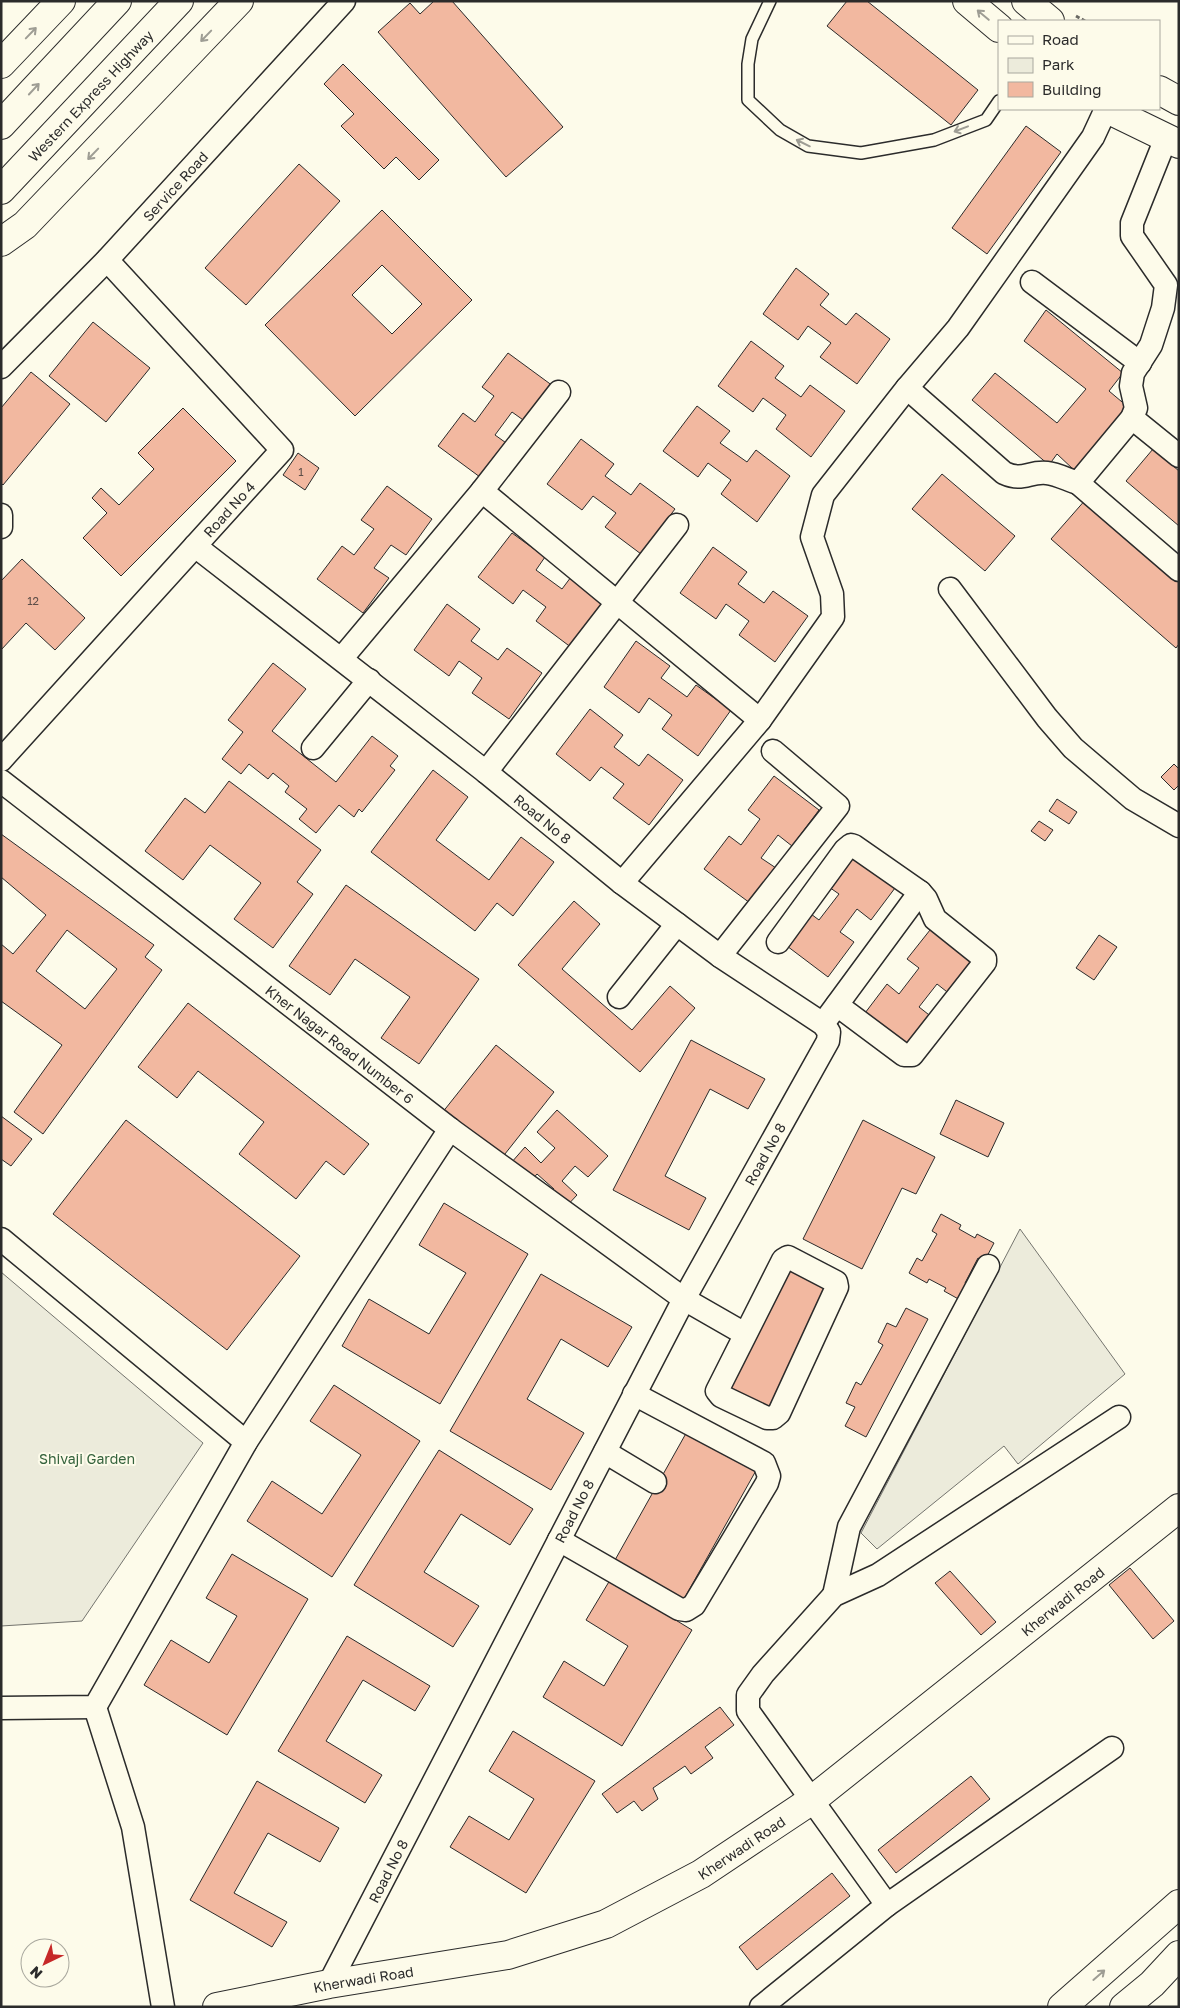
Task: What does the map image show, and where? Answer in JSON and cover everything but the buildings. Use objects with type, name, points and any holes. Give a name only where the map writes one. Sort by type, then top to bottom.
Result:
[{"type":"main road","points":[[1,64],[61,1]]},
{"type":"main road","points":[[1,125],[117,1]]},
{"type":"main road","name":"Western Express Highway","points":[[1,190],[179,1]]},
{"type":"main road","points":[[1,242],[25,225],[239,1]]},
{"type":"main road","points":[[967,1],[998,27]]},
{"type":"main road","points":[[1160,91],[1179,101]]},
{"type":"main road","points":[[1109,110],[1173,141]]},
{"type":"main road","name":"Kherwadi Road","points":[[225,2006],[329,1984],[508,1955],[606,1924],[701,1874],[812,1800],[1179,1508]]},
{"type":"main road","points":[[1062,2007],[1179,1904]]},
{"type":"main road","points":[[1124,2007],[1152,1984],[1179,1955]]},
{"type":"street","name":"Service Road","points":[[1,367],[107,260],[344,1]]},
{"type":"street","points":[[622,883],[760,720],[833,618],[832,594],[812,537],[823,495],[906,388],[958,328],[1093,137],[1106,110]]},
{"type":"street","points":[[1078,483],[1132,418],[1136,408],[1131,386],[1133,373],[1151,345],[1172,286],[1132,236],[1132,223],[1173,141]]},
{"type":"street","name":"Road No 4","points":[[1,760],[282,450],[107,260]]},
{"type":"street","points":[[1032,282],[1140,363]]},
{"type":"street","points":[[906,388],[1004,473],[1014,478],[1048,473],[1078,483],[1179,570]]},
{"type":"street","points":[[342,658],[482,491],[559,392]]},
{"type":"street","points":[[1132,418],[1179,456]]},
{"type":"street","points":[[482,491],[760,720]]},
{"type":"street","points":[[1,515],[1,527]]},
{"type":"street","points":[[486,772],[677,525]]},
{"type":"street","name":"Road No 8","points":[[195,546],[342,658],[622,883],[720,956],[823,1024],[829,1032],[828,1041],[684,1299],[634,1394],[329,1984]]},
{"type":"street","points":[[950,589],[1047,718],[1073,748],[1133,799],[1179,826]]},
{"type":"street","points":[[313,748],[369,680]]},
{"type":"street","points":[[720,956],[838,806],[773,751]]},
{"type":"street","name":"Kher Nagar Road Number 6","points":[[1,781],[450,1129],[684,1299],[745,1334]]},
{"type":"street","points":[[778,942],[845,850],[850,846],[854,846],[920,892],[926,899],[935,919],[983,956],[985,962],[912,1054],[908,1056],[904,1055],[837,1005]]},
{"type":"street","points":[[823,1024],[920,892]]},
{"type":"street","points":[[619,997],[677,924]]},
{"type":"street","points":[[163,2007],[133,1827],[95,1707],[246,1442],[450,1129]]},
{"type":"street","points":[[1,1239],[246,1442]]},
{"type":"street","points":[[790,1257],[836,1282],[837,1287],[778,1413],[773,1418],[767,1418],[721,1396],[717,1391],[745,1334],[784,1258],[790,1257]]},
{"type":"street","points":[[834,1595],[849,1527],[988,1266]]},
{"type":"street","points":[[559,1540],[679,1609],[686,1610],[694,1605],[767,1483],[769,1476],[764,1463],[634,1394]]},
{"type":"street","points":[[887,1905],[748,1711],[748,1695],[763,1674],[834,1595],[878,1575],[1119,1417]]},
{"type":"street","points":[[605,1452],[655,1482]]},
{"type":"street","points":[[1,1708],[95,1707]]},
{"type":"street","points":[[761,2007],[887,1905],[1112,1748]]},
{"type":"lane","points":[[770,1],[752,39],[748,64],[748,100],[780,130],[808,146],[862,153],[934,140],[986,120],[998,103]]},
{"type":"green space","points":[[1020,1229],[1125,1374],[1018,1464],[1004,1446],[877,1549],[861,1533]]},
{"type":"green space","name":"Shivaji Garden","points":[[1,1272],[203,1443],[82,1621],[1,1626]]}]
